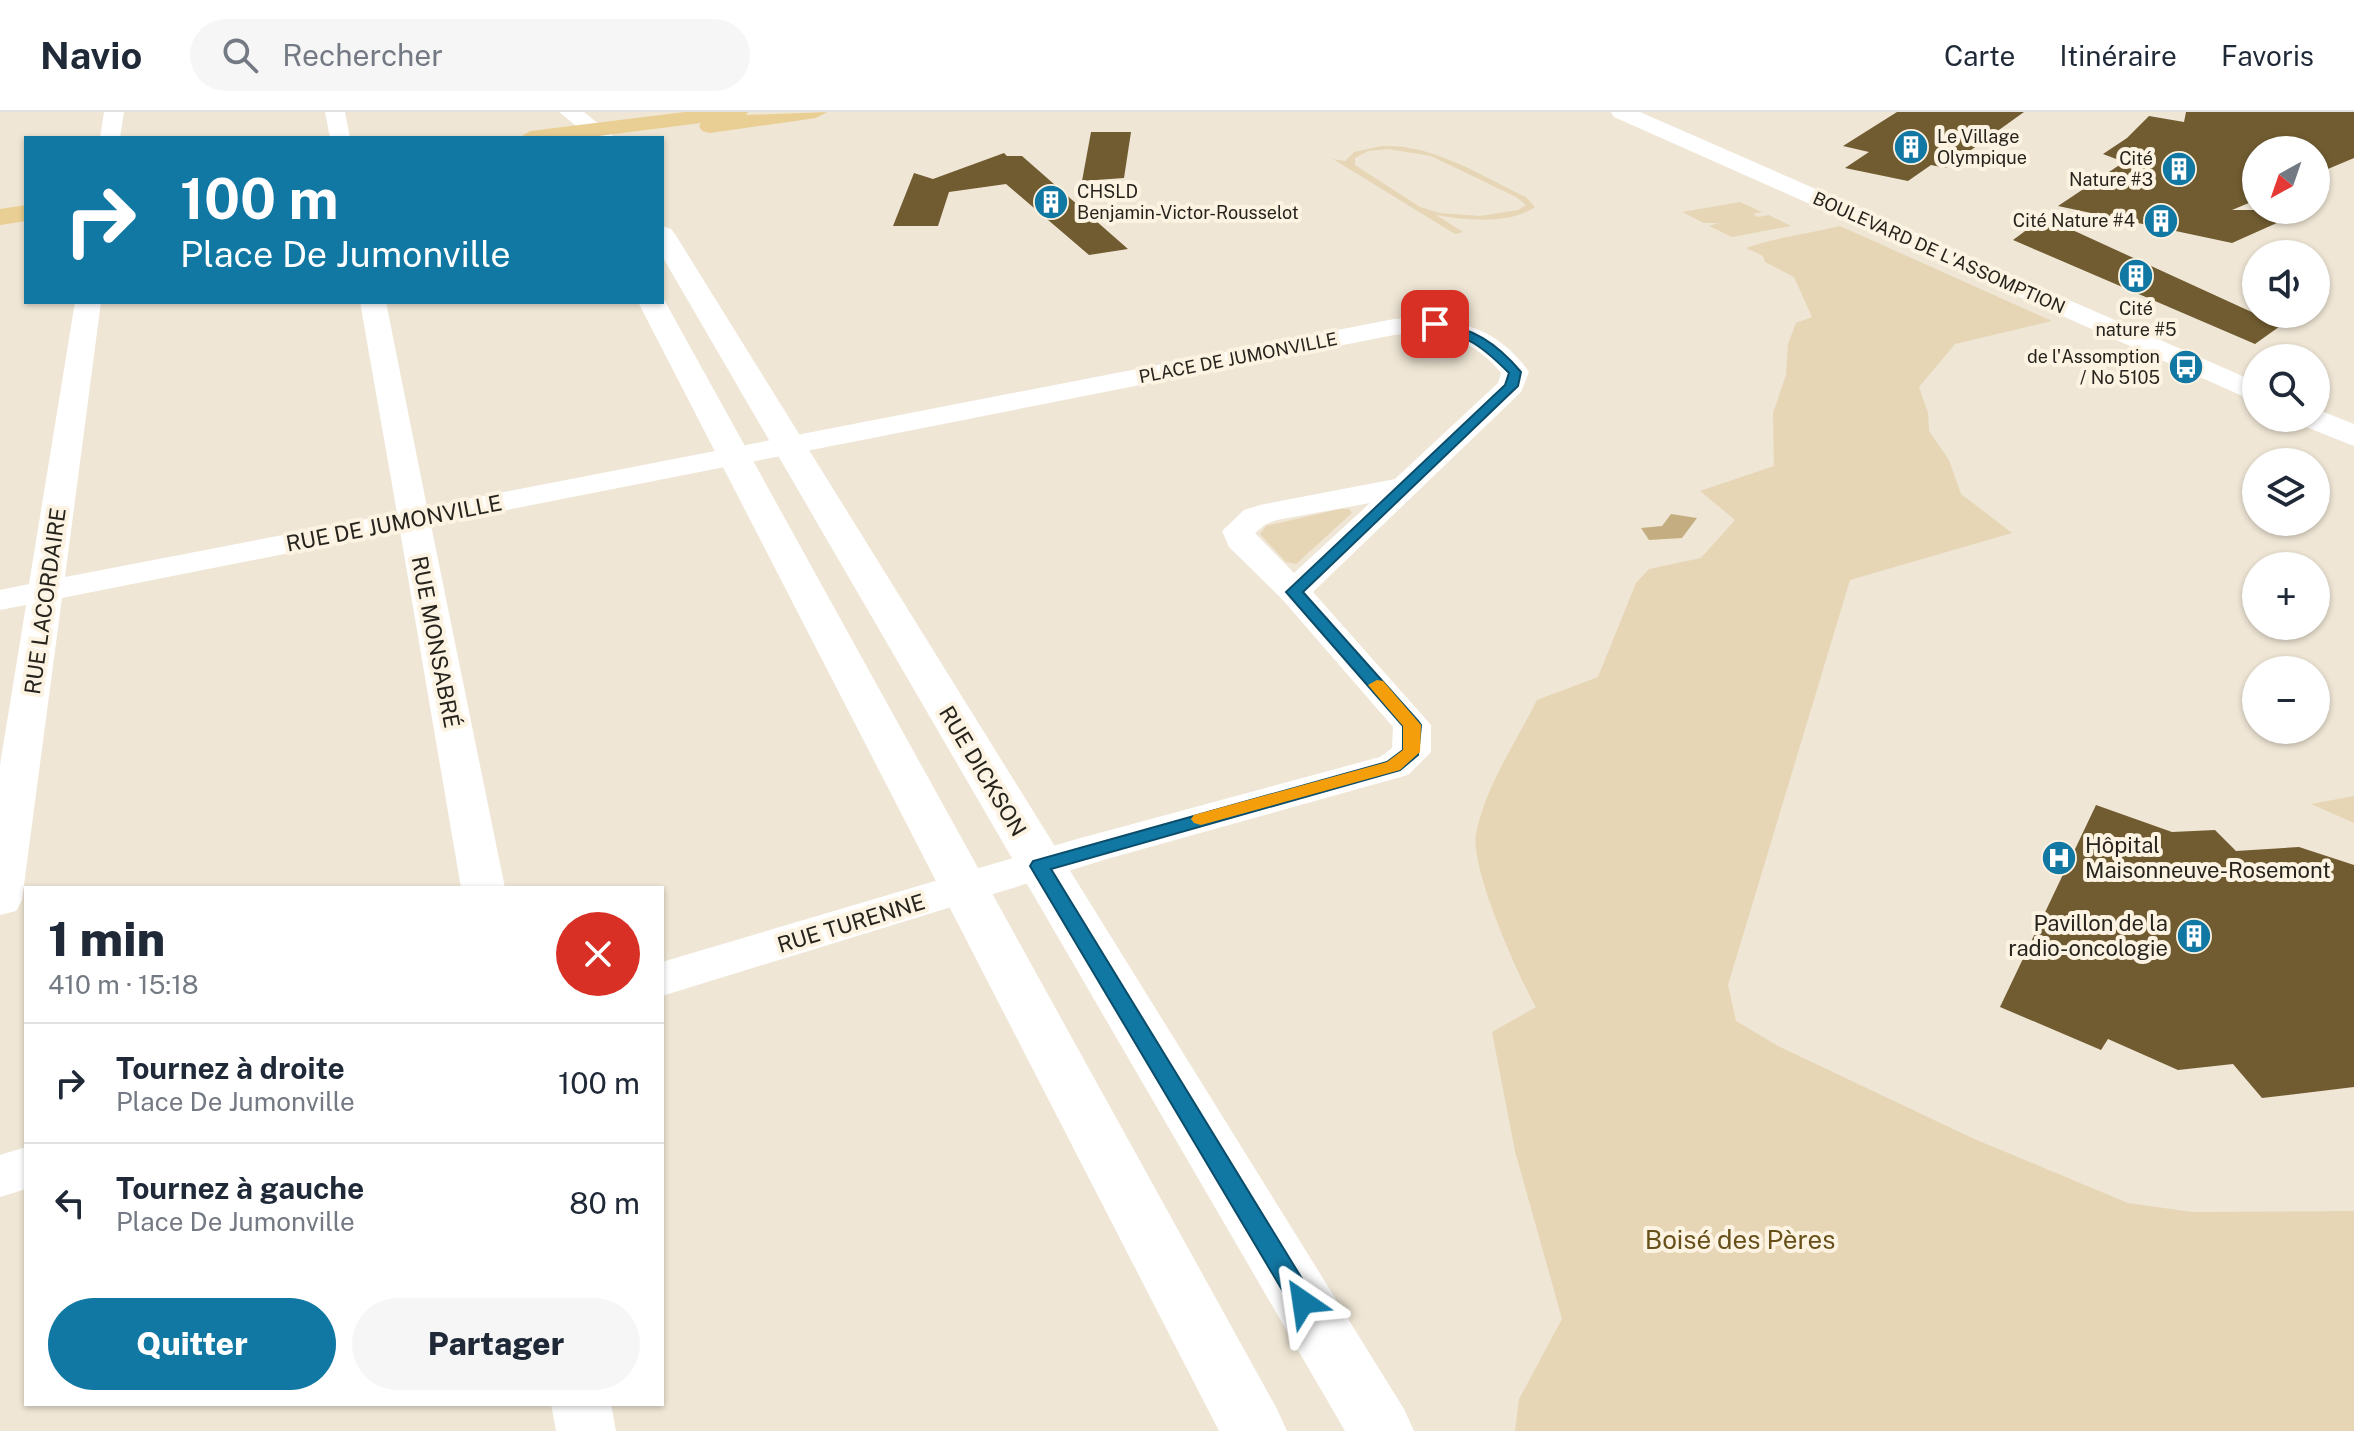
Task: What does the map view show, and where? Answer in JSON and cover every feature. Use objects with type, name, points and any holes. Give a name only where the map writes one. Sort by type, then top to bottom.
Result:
[{"type":"main road","points":[[604,135],[737,112]]},
{"type":"main road","points":[[535,136],[564,124],[604,135],[816,112]]},
{"type":"main road","name":"BOULEVARD DE L'ASSOMPTION","points":[[1622,112],[2242,387]]},
{"type":"main road","name":"BOULEVARD DE L'ASSOMPTION","points":[[1654,112],[2242,365]]},
{"type":"main road","points":[[0,205],[24,202]]},
{"type":"main road","points":[[0,217],[24,213]]},
{"type":"main road","name":"RUE DICKSON","points":[[664,237],[1381,1431]]},
{"type":"main road","points":[[653,304],[1254,1431]]},
{"type":"main road","points":[[2330,403],[2354,413]]},
{"type":"main road","points":[[2330,426],[2354,436]]},
{"type":"street","points":[[110,136],[114,112]]},
{"type":"street","points":[[335,112],[340,136]]},
{"type":"street","name":"RUE LACORDAIRE","points":[[0,900],[88,304]]},
{"type":"street","name":"RUE MONSABRÉ","points":[[373,304],[483,886]]},
{"type":"street","name":"PLACE DE JUMONVILLE","points":[[788,446],[1394,327],[1435,324],[1452,327],[1477,339],[1507,362],[1515,372],[1511,386],[1294,592]]},
{"type":"street","name":"RUE DE JUMONVILLE","points":[[0,600],[788,446]]},
{"type":"street","points":[[1040,866],[1394,766],[1411,752],[1412,725],[1294,592],[1241,540],[1238,531],[1244,523],[1271,512],[1403,487]]},
{"type":"street","name":"RUE TURENNE","points":[[664,978],[1040,866]]},
{"type":"street","points":[[0,1176],[24,1169]]},
{"type":"street","points":[[581,1406],[586,1431]]},
{"type":"green space","points":[[1382,146],[1420,150],[1474,171],[1526,197],[1535,207],[1525,213],[1500,219],[1436,215],[1463,232],[1455,234],[1333,159],[1345,161],[1354,152]],"holes":[[[1388,149],[1431,156],[1516,197],[1526,205],[1518,210],[1480,216],[1440,213],[1420,207],[1355,165],[1355,158],[1368,151]]]},
{"type":"green space","points":[[1740,202],[1762,212],[1753,214],[1758,217],[1769,215],[1791,226],[1732,237],[1709,226],[1719,223],[1704,223],[1682,212]]},
{"type":"green space","name":"Boisé des Pères","points":[[1840,226],[2052,321],[1955,344],[1919,387],[1928,413],[1929,431],[1949,460],[1961,494],[2012,533],[1850,580],[1728,985],[1736,1021],[1778,1046],[1972,1138],[2128,1203],[2192,1212],[2354,1211],[2354,1431],[1515,1431],[1519,1399],[1562,1319],[1515,1151],[1492,1032],[1536,1007],[1508,948],[1480,871],[1476,834],[1480,816],[1494,782],[1537,700],[1598,677],[1636,583],[1649,569],[1701,558],[1735,520],[1700,491],[1774,466],[1773,413],[1786,375],[1788,344],[1796,323],[1812,317],[1794,277],[1746,248]]},
{"type":"green space","points":[[1349,509],[1352,513],[1296,564],[1286,562],[1260,534],[1266,526]]},
{"type":"green space","points":[[2354,796],[2354,823],[2311,804]]},
{"type":"shaded area","points":[[1671,514],[1697,518],[1682,538],[1649,540],[1641,528],[1662,526]]},
{"type":"building","name":"Le Village Olympique","points":[[1897,112],[2024,112],[1946,168],[1931,165],[1908,181],[1845,168],[1869,152],[1843,146]]},
{"type":"building","points":[[2186,112],[2354,112],[2354,158],[2330,168],[2330,136],[2242,136],[2242,206],[2232,210],[2242,210],[2242,224],[2275,224],[2232,243],[2058,206],[2124,162],[2103,154],[2127,138],[2149,116],[2184,122]]},
{"type":"building","points":[[1091,132],[1131,132],[1124,178],[1082,181]]},
{"type":"building","name":"CHSLD Benjamin-Victor-Rousselot","points":[[1004,153],[1007,156],[1022,156],[1128,249],[1089,255],[1006,184],[949,192],[938,226],[893,226],[914,173],[933,179]]},
{"type":"building","name":"Cité nature #5","points":[[2044,217],[2242,308],[2242,328],[2277,328],[2255,344],[2013,240]]},
{"type":"building","name":"Pavillon de la radio-oncologie","points":[[2096,805],[2172,832],[2215,830],[2236,851],[2299,847],[2354,865],[2354,1087],[2262,1098],[2233,1064],[2178,1070],[2108,1039],[2101,1050],[2000,1007]]},
{"type":"slow traffic","points":[[1201,819],[1394,766],[1411,752],[1412,725],[1377,685]]},
{"type":"place","name":"Le Village Olympique","points":[[1911,147]]},
{"type":"place","name":"Cité Nature #3","points":[[2179,169]]},
{"type":"place","name":"CHSLD Benjamin-Victor-Rousselot","points":[[1051,202]]},
{"type":"place","name":"Cité Nature #4","points":[[2161,221]]},
{"type":"place","name":"Cité nature #5","points":[[2136,276]]},
{"type":"place","name":"de l'Assomption / No 5105","points":[[2186,367]]},
{"type":"place","name":"Hôpital Maisonneuve-Rosemont","points":[[2059,858]]},
{"type":"place","name":"Pavillon de la radio-oncologie","points":[[2194,936]]},
{"type":"route","points":[[1303,1302],[1040,866],[1394,766],[1411,752],[1412,725],[1294,592],[1511,386],[1515,372],[1488,346],[1466,332],[1435,324]]}]
